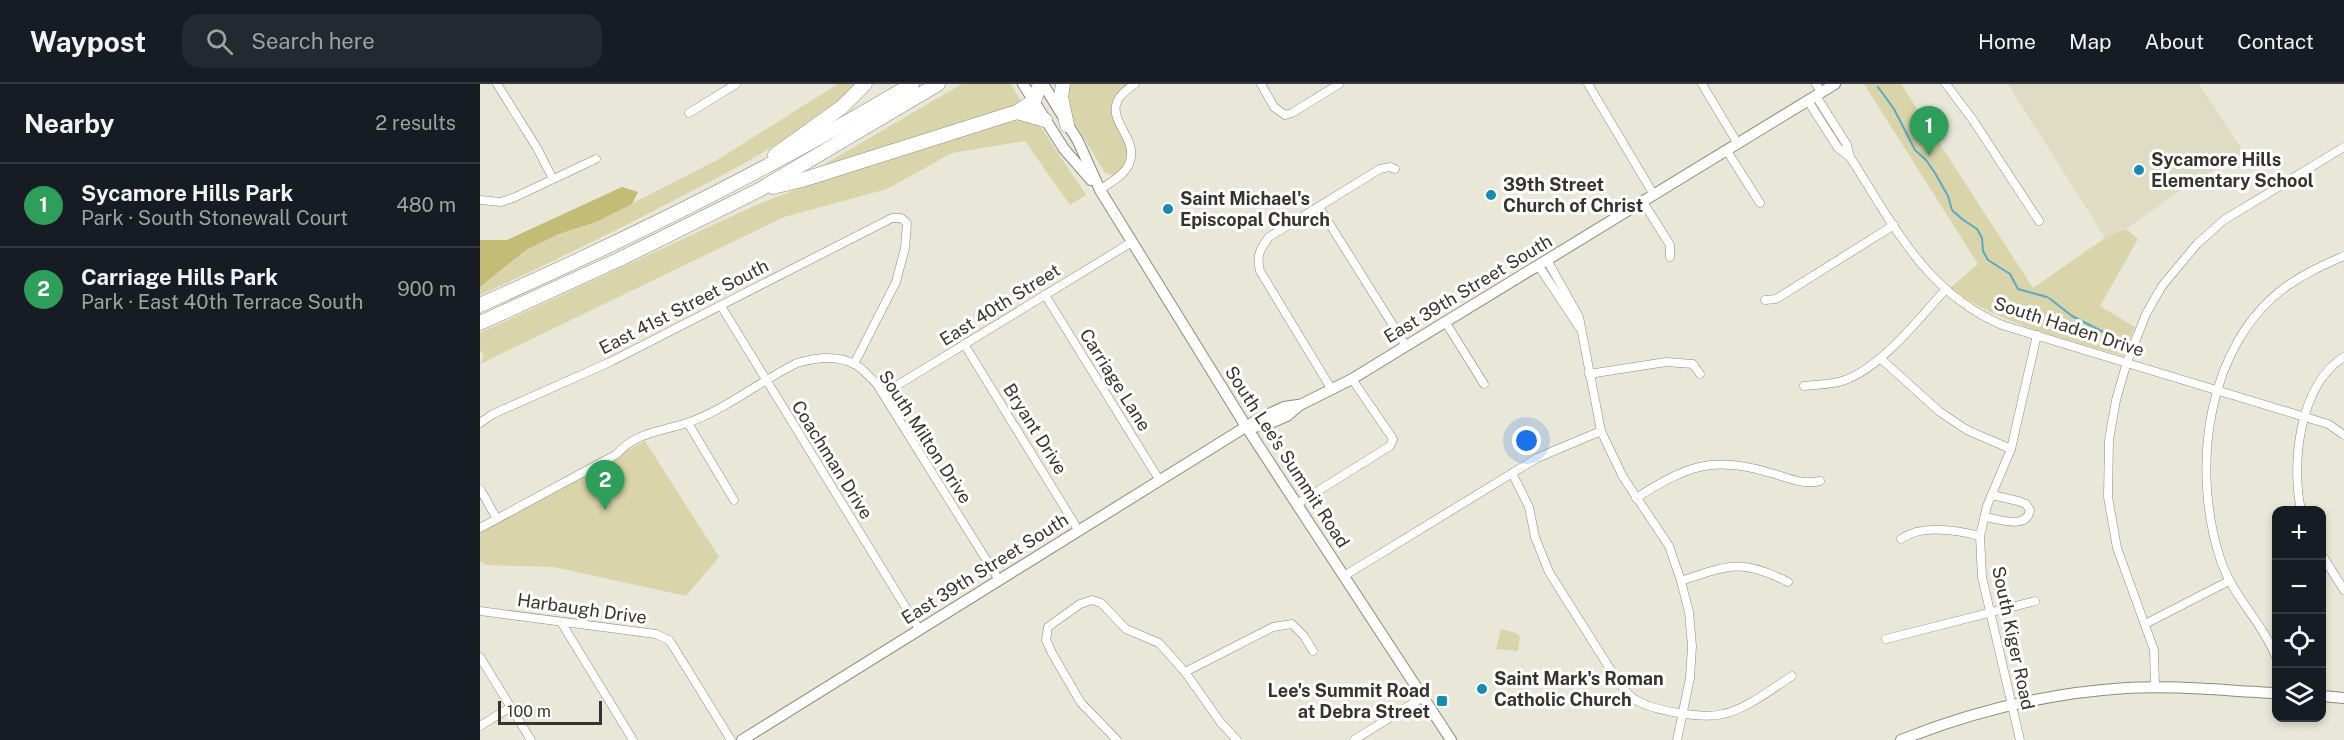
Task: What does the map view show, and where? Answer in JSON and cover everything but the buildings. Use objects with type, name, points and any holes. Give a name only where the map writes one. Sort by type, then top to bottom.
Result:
[{"type":"highway","points":[[756,173],[779,151],[842,107],[865,84]]},
{"type":"highway","points":[[480,305],[634,234],[756,173],[837,129],[912,84]]},
{"type":"highway","points":[[480,323],[620,259],[759,190],[938,84]]},
{"type":"highway","points":[[759,190],[802,180],[1017,112],[1042,88],[1061,97],[1067,124]]},
{"type":"highway","points":[[1017,112],[1045,120]]},
{"type":"main road","name":"East 39th Street South","points":[[742,740],[1260,418],[1284,407],[1300,405],[1352,379],[1727,151],[1815,93],[1836,84]]},
{"type":"main road","name":"South Lee's Summit Road","points":[[1042,88],[1045,120],[1064,149],[1100,190]]},
{"type":"main road","name":"South Lee's Summit Road","points":[[1067,124],[1100,190],[1247,428],[1450,740]]},
{"type":"main road","points":[[1901,740],[1972,715],[2012,704],[2092,691],[2155,687],[2272,693]]},
{"type":"main road","points":[[2326,696],[2344,698]]},
{"type":"street","points":[[497,84],[537,148],[553,179]]},
{"type":"street","points":[[689,112],[722,87],[736,84]]},
{"type":"street","points":[[1100,190],[1123,173],[1131,159],[1130,144],[1115,116],[1115,105],[1122,94],[1135,84]]},
{"type":"street","points":[[1261,84],[1274,107],[1282,113],[1292,113],[1339,84]]},
{"type":"street","points":[[1588,84],[1654,195]]},
{"type":"street","points":[[1702,84],[1738,144]]},
{"type":"street","points":[[1946,84],[1973,120],[2039,221]]},
{"type":"street","name":"South Haden Drive","points":[[1815,93],[1838,148],[1850,157],[1919,263],[1945,290],[1965,306],[1990,319],[2037,335],[2328,424],[2344,435]]},
{"type":"street","points":[[2155,687],[2154,650],[2117,548],[2108,497],[2109,440],[2116,400],[2127,362],[2146,314],[2162,286],[2198,244],[2224,220],[2344,147]]},
{"type":"street","points":[[1727,151],[1760,203]]},
{"type":"street","points":[[480,200],[501,202],[596,159]]},
{"type":"street","points":[[1332,390],[1260,271],[1257,260],[1261,248],[1269,237],[1380,169],[1390,167],[1395,169]]},
{"type":"street","points":[[1642,202],[1670,245],[1670,257]]},
{"type":"street","points":[[1319,207],[1406,346]]},
{"type":"street","name":"East 41st Street South","points":[[480,423],[493,414],[610,362],[892,218],[901,218],[907,223],[900,271],[854,364]]},
{"type":"street","points":[[1765,300],[1776,299],[1894,225]]},
{"type":"street","name":"East 40th Street","points":[[883,394],[1132,242]]},
{"type":"street","points":[[2272,649],[2229,581],[2219,558],[2206,494],[2205,450],[2218,390],[2240,339],[2268,303],[2286,287],[2311,271],[2344,256]]},
{"type":"street","points":[[1542,263],[1580,328],[1601,431],[1623,477],[1669,546],[1681,581],[1689,612],[1692,646],[1690,678],[1677,740]]},
{"type":"street","points":[[1804,386],[1834,383],[1852,378],[1862,372],[1880,358],[1945,290]]},
{"type":"street","name":"Carriage Lane","points":[[1045,295],[1160,481]]},
{"type":"street","name":"Coachman Drive","points":[[721,306],[919,630]]},
{"type":"street","points":[[1446,322],[1484,384]]},
{"type":"street","name":"South Kiger Road","points":[[2020,740],[1982,577],[1980,536],[1992,495],[2011,449],[2037,335]]},
{"type":"street","name":"Bryant Drive","points":[[964,344],[1079,531]]},
{"type":"street","points":[[2300,506],[2296,489],[2297,450],[2309,405],[2323,378],[2344,357]]},
{"type":"street","points":[[1880,358],[1940,412],[1967,430],[2011,449]]},
{"type":"street","name":"South Milton Drive","points":[[480,528],[617,454],[633,441],[688,423],[716,410],[797,363],[809,359],[834,359],[854,364],[876,383],[999,580]]},
{"type":"street","points":[[1589,374],[1666,362],[1693,364],[1700,374]]},
{"type":"street","points":[[1297,504],[1390,446],[1393,439],[1352,379]]},
{"type":"street","points":[[688,423],[734,500]]},
{"type":"street","points":[[1344,576],[1512,473],[1559,447],[1601,431]]},
{"type":"street","points":[[1636,498],[1672,476],[1691,468],[1710,464],[1746,466],[1808,484],[1820,481]]},
{"type":"street","points":[[1512,473],[1529,507],[1535,537],[1549,572],[1625,692],[1635,700],[1649,706],[1708,716],[1723,714],[1742,707],[1792,676]]},
{"type":"street","points":[[480,489],[497,519]]},
{"type":"street","points":[[1985,517],[2019,522],[2025,521],[2029,516],[2030,510],[2026,504],[1992,495]]},
{"type":"street","points":[[1900,539],[1915,531],[1964,532],[1980,536]]},
{"type":"street","points":[[2325,560],[2344,590]]},
{"type":"street","points":[[1681,581],[1730,565],[1740,565],[1766,571],[1788,582]]},
{"type":"street","points":[[2145,624],[2229,581]]},
{"type":"street","points":[[1117,740],[1081,703],[1046,640],[1048,627],[1080,604],[1092,600],[1101,603],[1126,629],[1159,643],[1185,672],[1221,723],[1237,740]]},
{"type":"street","points":[[1886,639],[2035,601]]},
{"type":"street","name":"Harbaugh Drive","points":[[480,611],[657,634],[669,640],[731,740]]},
{"type":"street","points":[[561,622],[633,740]]},
{"type":"street","points":[[1185,672],[1273,627],[1293,624],[1313,651]]},
{"type":"street","points":[[480,657],[531,740]]},
{"type":"street","points":[[1354,740],[1422,697]]},
{"type":"street","points":[[480,726],[511,707]]},
{"type":"shaded area","points":[[838,84],[859,84],[819,117],[754,158],[609,233],[480,295],[480,287],[526,250],[559,234],[596,222],[717,160]]},
{"type":"shaded area","points":[[962,84],[1011,84],[1022,103],[813,171]]},
{"type":"shaded area","points":[[1070,84],[1129,84],[1117,96],[1112,106],[1112,115],[1128,150],[1125,163],[1113,175],[1105,173],[1070,115],[1066,95]]},
{"type":"shaded area","points":[[1864,84],[1901,84],[2033,288],[2105,238],[2126,229],[2138,239],[2100,306],[2135,327],[2123,356],[2011,321],[1990,312],[1950,288],[1978,264]]},
{"type":"shaded area","name":"Sycamore Hills Elementary School","points":[[2008,84],[2199,84],[2244,153],[2187,186],[2126,229],[2105,238]]},
{"type":"shaded area","points":[[1012,120],[1034,121],[1040,126],[1086,195],[1070,205],[1025,141],[952,153],[887,189],[784,217],[480,364],[484,356],[480,350],[480,333],[754,206],[849,171]]},
{"type":"shaded area","points":[[622,187],[638,192],[632,204],[596,222],[559,234],[526,250],[480,287],[480,240],[507,240]]},
{"type":"shaded area","points":[[645,441],[719,557],[686,596],[554,567],[486,565],[480,561],[480,532]]},
{"type":"shaded area","points":[[1501,629],[1516,633],[1520,637],[1518,651],[1496,649]]},
{"type":"waterway","points":[[1878,87],[1894,109],[1915,150],[1935,173],[1948,196],[1952,210],[1977,229],[1988,260],[2010,274],[2018,289],[2047,297]]},
{"type":"waterway","points":[[2049,298],[2072,316],[2115,338]]},
{"type":"place","name":"Sycamore Hills Park","points":[[1929,156]]},
{"type":"place","name":"Sycamore Hills Elementary School","points":[[2139,170]]},
{"type":"place","name":"39th Street Church of Christ","points":[[1491,195]]},
{"type":"place","name":"Saint Michael's Episcopal Church","points":[[1168,209]]},
{"type":"place","name":"Carriage Hills Park","points":[[605,510]]},
{"type":"place","name":"Saint Mark's Roman Catholic Church","points":[[1482,689]]},
{"type":"place","name":"Lee's Summit Road at Debra Street","points":[[1442,701]]}]
